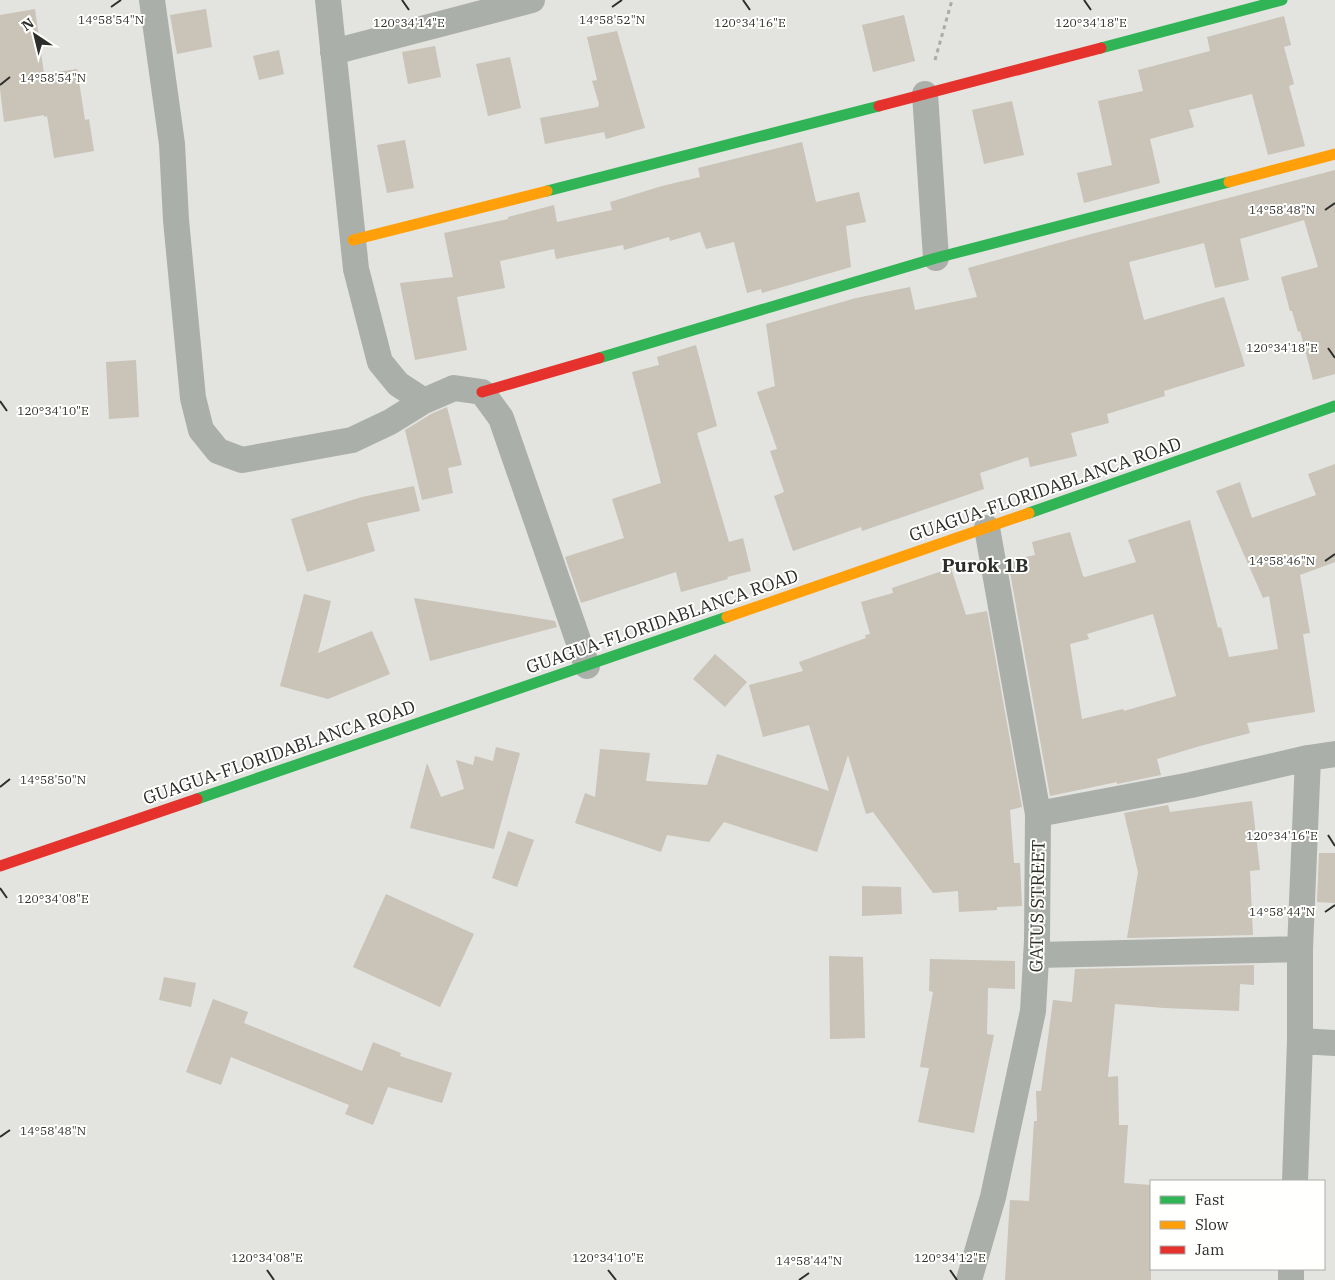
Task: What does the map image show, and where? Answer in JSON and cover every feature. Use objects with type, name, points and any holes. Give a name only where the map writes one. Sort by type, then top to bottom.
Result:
[{"type":"street","points":[[152,0],[172,144],[176,229],[193,398],[201,430],[218,451],[242,460],[352,440],[390,422],[424,401],[454,388],[482,392],[936,258],[1335,154]]},
{"type":"street","points":[[328,0],[356,269],[380,362],[398,384],[424,401]]},
{"type":"street","points":[[333,52],[532,0]]},
{"type":"street","points":[[353,240],[925,94],[1282,0]]},
{"type":"street","points":[[925,94],[936,258]]},
{"type":"street","points":[[482,392],[501,418],[586,666]]},
{"type":"street","name":"GUAGUA-FLORIDABLANCA ROAD","points":[[0,866],[987,528],[1335,406]]},
{"type":"street","name":"GATUS STREET","points":[[969,1280],[993,1196],[1033,1011],[1036,955],[1038,814],[987,528]]},
{"type":"street","points":[[1038,814],[1191,785],[1308,758],[1335,754]]},
{"type":"street","points":[[1295,1180],[1300,1042],[1300,949],[1308,758]]},
{"type":"street","points":[[1036,955],[1300,949]]},
{"type":"street","points":[[1300,1042],[1335,1043]]},
{"type":"path","points":[[925,94],[952,0]]},
{"type":"building","points":[[35,9],[44,74],[77,69],[85,120],[89,119],[94,151],[54,158],[47,116],[44,117],[44,115],[4,122],[0,89],[0,15]]},
{"type":"building","points":[[206,9],[212,47],[177,54],[170,15]]},
{"type":"building","points":[[904,15],[915,61],[873,72],[862,25]]},
{"type":"building","points":[[1284,16],[1291,45],[1284,47],[1294,84],[1289,86],[1305,146],[1268,155],[1252,94],[1189,110],[1194,127],[1150,139],[1160,183],[1084,203],[1077,173],[1112,165],[1098,101],[1143,91],[1138,70],[1210,51],[1207,37]]},
{"type":"building","points":[[617,31],[645,128],[606,139],[604,132],[545,144],[540,118],[598,107],[599,104],[592,81],[597,80],[587,37]]},
{"type":"building","points":[[435,46],[441,77],[408,84],[402,52]]},
{"type":"building","points":[[279,50],[284,74],[259,80],[253,56]]},
{"type":"building","points":[[510,57],[521,108],[488,116],[476,64]]},
{"type":"building","points":[[1012,101],[1024,155],[984,164],[972,110]]},
{"type":"building","points":[[405,140],[414,188],[387,193],[377,145]]},
{"type":"building","points":[[802,142],[816,202],[859,192],[866,222],[846,226],[851,267],[762,293],[761,289],[747,293],[734,242],[706,249],[700,232],[670,241],[669,237],[624,250],[623,245],[556,259],[554,249],[500,261],[505,288],[457,297],[467,350],[415,360],[400,283],[453,277],[444,233],[508,219],[508,217],[554,205],[557,222],[612,210],[610,202],[700,177],[698,168]]},
{"type":"building","points":[[1335,170],[1335,374],[1313,380],[1300,331],[1298,332],[1292,311],[1290,311],[1281,277],[1318,267],[1304,220],[1240,239],[1249,280],[1215,288],[1204,243],[1129,262],[1144,320],[1224,297],[1245,366],[1164,391],[1165,396],[1107,414],[1109,423],[1071,433],[1077,456],[1030,467],[1028,457],[980,473],[984,489],[862,531],[861,527],[793,551],[774,496],[784,492],[770,451],[777,449],[757,392],[775,386],[766,324],[856,298],[910,287],[915,310],[977,297],[968,268]]},
{"type":"building","points":[[696,345],[717,426],[697,433],[729,542],[743,538],[751,571],[681,592],[676,572],[581,603],[565,557],[624,538],[612,499],[661,483],[632,372],[659,365],[657,357]]},
{"type":"building","points":[[136,360],[139,417],[109,419],[106,362]]},
{"type":"building","points":[[447,407],[462,465],[448,468],[453,493],[422,500],[405,430],[431,414]]},
{"type":"building","points":[[1335,464],[1335,562],[1300,575],[1310,633],[1303,634],[1315,712],[1247,723],[1250,733],[1157,759],[1161,775],[1050,796],[1008,561],[1035,555],[1032,542],[1070,532],[1083,576],[1085,577],[1136,562],[1128,540],[1190,520],[1218,628],[1221,627],[1229,657],[1278,649],[1269,596],[1263,598],[1216,491],[1240,482],[1252,518],[1316,495],[1308,474]],"holes":[[[1153,614],[1176,696],[1124,711],[1123,709],[1082,719],[1070,644],[1089,639],[1087,634]]]},
{"type":"building","points":[[414,486],[420,511],[367,523],[375,551],[307,572],[291,519],[362,497]]},
{"type":"building","points":[[951,568],[966,615],[987,611],[1022,807],[1010,810],[1014,863],[1020,863],[1022,906],[997,907],[997,910],[959,912],[958,891],[933,893],[873,812],[866,814],[848,755],[817,852],[724,822],[709,842],[667,835],[661,852],[575,823],[585,793],[595,797],[600,749],[650,753],[646,781],[707,785],[717,754],[829,791],[809,725],[763,737],[749,685],[803,671],[799,662],[866,638],[865,635],[870,634],[861,602],[893,593],[892,588]]},
{"type":"building","points":[[304,594],[331,601],[318,653],[372,631],[390,674],[328,699],[280,686]]},
{"type":"building","points":[[414,598],[555,621],[557,627],[430,661]]},
{"type":"building","points":[[715,654],[747,682],[725,707],[693,679]]},
{"type":"building","points":[[496,747],[520,753],[494,849],[410,828],[427,763],[441,797],[464,789],[456,760],[473,765],[475,756],[493,761]]},
{"type":"building","points":[[1252,801],[1260,870],[1250,871],[1253,935],[1127,938],[1138,872],[1124,813],[1168,805],[1170,812]]},
{"type":"building","points":[[508,831],[534,840],[517,887],[492,878]]},
{"type":"building","points":[[1319,853],[1335,853],[1335,903],[1317,902]]},
{"type":"building","points":[[862,886],[901,887],[902,914],[862,916]]},
{"type":"building","points":[[386,894],[474,934],[440,1007],[353,967]]},
{"type":"building","points":[[829,956],[863,957],[865,1038],[830,1039]]},
{"type":"building","points":[[930,959],[1015,961],[1015,989],[988,988],[987,1034],[994,1035],[974,1133],[918,1122],[929,1068],[920,1067],[933,992],[929,991]]},
{"type":"building","points":[[1254,965],[1254,985],[1240,984],[1239,1011],[1115,1004],[1108,1077],[1118,1076],[1119,1125],[1128,1125],[1124,1183],[1150,1185],[1151,1280],[1005,1280],[1010,1200],[1029,1201],[1034,1121],[1037,1121],[1036,1091],[1041,1091],[1053,1000],[1072,1002],[1075,969]]},
{"type":"building","points":[[164,977],[196,983],[191,1007],[159,1000]]},
{"type":"building","points":[[213,999],[248,1012],[244,1023],[362,1071],[373,1042],[401,1053],[400,1056],[452,1073],[442,1103],[388,1087],[373,1125],[345,1114],[349,1105],[231,1057],[221,1085],[186,1072]]},
{"type":"traffic: fast","points":[[1101,48],[1282,0]]},
{"type":"traffic: fast","points":[[547,191],[879,106]]},
{"type":"traffic: fast","points":[[599,358],[936,258],[1229,182]]},
{"type":"traffic: fast","points":[[1029,513],[1335,406]]},
{"type":"traffic: fast","points":[[197,799],[727,617]]},
{"type":"traffic: slow","points":[[1229,182],[1335,154]]},
{"type":"traffic: slow","points":[[353,240],[547,191]]},
{"type":"traffic: slow","points":[[727,617],[1029,513]]},
{"type":"traffic: jam","points":[[879,106],[1101,48]]},
{"type":"traffic: jam","points":[[482,392],[599,358]]},
{"type":"traffic: jam","points":[[0,866],[197,799]]},
{"type":"district","name":"Purok 1B","points":[[985,565]]}]
